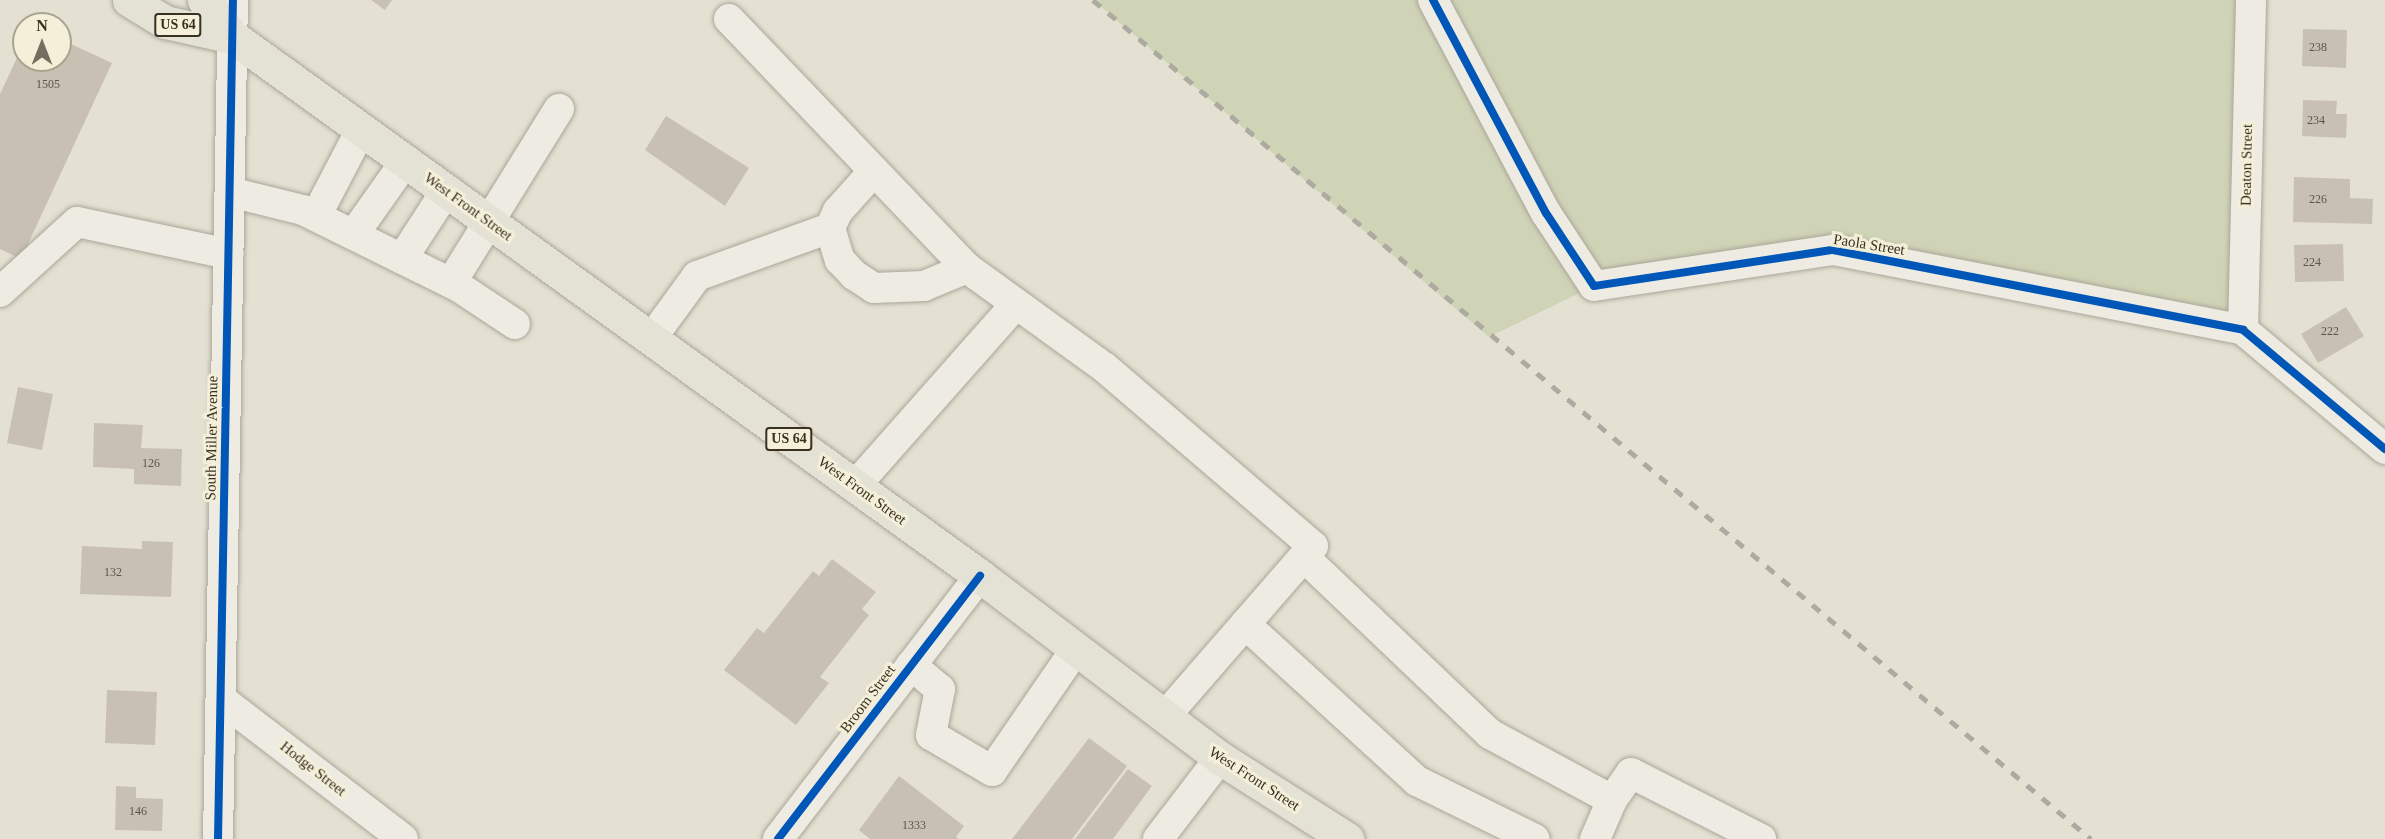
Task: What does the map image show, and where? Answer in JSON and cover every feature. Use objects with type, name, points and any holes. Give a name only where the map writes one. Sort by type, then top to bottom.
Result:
[{"type":"main road","name":"West Front Street","points":[[129,0],[165,22],[232,37]]},
{"type":"main road","name":"West Front Street","points":[[204,0],[232,37],[980,576],[1220,758],[1330,834]]},
{"type":"street","name":"South Miller Avenue","points":[[218,839],[233,0]]},
{"type":"street","name":"Paola Street","points":[[1433,0],[1546,213],[1594,286],[1833,250],[2244,330],[2385,449]]},
{"type":"street","name":"Deaton Street","points":[[2244,330],[2251,0]]},
{"type":"street","points":[[729,19],[967,268],[1104,367],[1313,546],[1165,716]]},
{"type":"street","points":[[451,283],[560,109]]},
{"type":"street","points":[[316,216],[361,130]]},
{"type":"street","points":[[354,234],[405,162]]},
{"type":"street","points":[[873,172],[837,211],[830,228],[840,260],[854,275],[874,288],[924,286],[967,268]]},
{"type":"street","points":[[402,259],[446,191]]},
{"type":"street","points":[[230,192],[316,216],[451,283],[515,324]]},
{"type":"street","points":[[0,292],[77,222],[229,254]]},
{"type":"street","points":[[651,339],[698,276],[830,228]]},
{"type":"street","points":[[855,486],[1016,304]]},
{"type":"street","points":[[1304,557],[1490,734],[1612,800]]},
{"type":"street","name":"Broom Street","points":[[777,839],[980,576]]},
{"type":"street","points":[[1245,624],[1417,781],[1535,839]]},
{"type":"street","points":[[911,665],[940,689],[931,735],[992,771],[1076,649]]},
{"type":"street","name":"Hodge Street","points":[[222,700],[403,839]]},
{"type":"street","points":[[1158,839],[1220,758]]},
{"type":"street","points":[[1595,839],[1612,800],[1631,773],[1761,839]]},
{"type":"green space","points":[[1093,0],[2251,0],[2243,330],[1833,250],[1594,286],[1489,337]]},
{"type":"building","points":[[371,0],[392,0],[385,10]]},
{"type":"building","points":[[2303,29],[2347,30],[2346,68],[2302,66]]},
{"type":"building","points":[[72,45],[112,63],[21,259],[0,249],[0,94],[12,68],[12,72],[72,72]]},
{"type":"building","points":[[2303,100],[2337,101],[2336,114],[2347,114],[2346,138],[2302,136]]},
{"type":"building","points":[[666,116],[749,168],[725,206],[645,150]]},
{"type":"building","points":[[2294,177],[2350,179],[2350,198],[2373,199],[2372,224],[2293,222]]},
{"type":"building","points":[[2343,244],[2344,281],[2295,282],[2294,245]]},
{"type":"building","points":[[2346,307],[2364,336],[2318,363],[2301,334]]},
{"type":"building","points":[[18,387],[53,394],[42,450],[7,443]]},
{"type":"building","points":[[94,423],[143,425],[141,448],[182,449],[181,486],[134,484],[134,469],[93,467]]},
{"type":"building","points":[[142,541],[173,542],[171,597],[80,594],[82,546],[142,549]]},
{"type":"building","points":[[832,559],[876,592],[862,609],[869,615],[820,677],[829,683],[796,725],[724,670],[757,628],[764,633],[813,571],[819,576]]},
{"type":"building","points":[[107,690],[157,692],[155,745],[105,743]]},
{"type":"building","points":[[1089,738],[1127,766],[1072,839],[1012,839]]},
{"type":"building","points":[[1128,769],[1152,786],[1113,839],[1075,839]]},
{"type":"building","points":[[899,776],[964,826],[956,837],[959,839],[870,839],[859,830]]},
{"type":"building","points":[[116,786],[136,787],[136,798],[163,799],[162,831],[115,830]]},
{"type":"railway","points":[[1093,0],[2091,839]]},
{"type":"cycle path","points":[[218,839],[233,0]]},
{"type":"cycle path","points":[[1433,0],[1546,213],[1594,286],[1833,250],[2243,330],[2385,449]]},
{"type":"cycle path","points":[[778,839],[980,576]]}]
